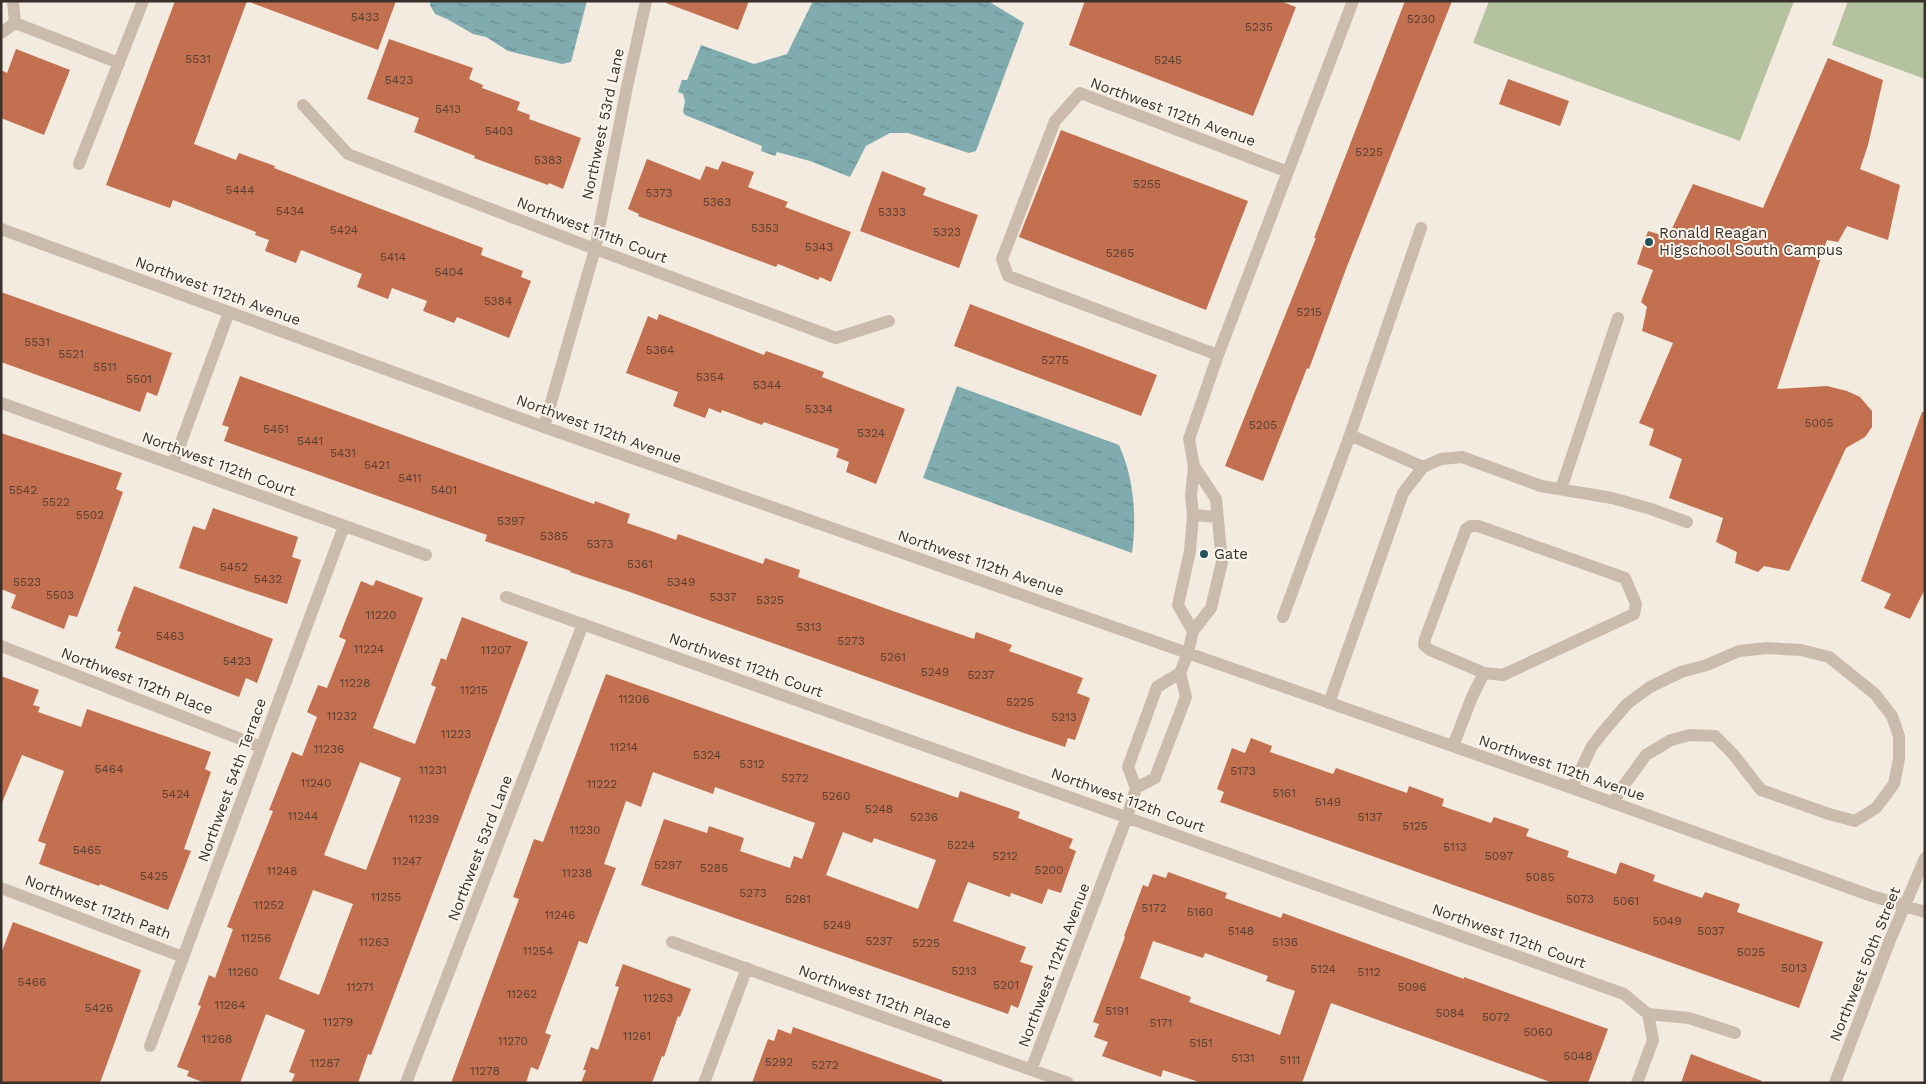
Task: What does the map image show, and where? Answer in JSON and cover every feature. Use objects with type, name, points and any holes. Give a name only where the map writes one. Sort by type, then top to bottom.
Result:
[{"type":"street","points":[[13,1],[15,23]]},
{"type":"street","points":[[79,164],[143,1]]},
{"type":"street","name":"Northwest 53rd Lane","points":[[544,427],[595,250],[626,87],[646,1]]},
{"type":"street","points":[[1193,631],[1178,605],[1190,551],[1191,495],[1194,466],[1189,439],[1218,354],[1353,1]]},
{"type":"street","points":[[1,33],[15,23]]},
{"type":"street","points":[[15,23],[119,63]]},
{"type":"street","name":"Northwest 112th Avenue","points":[[1218,354],[1008,276],[1002,259],[1055,121],[1080,93],[1288,172]]},
{"type":"street","name":"Northwest 111th Court","points":[[304,105],[348,154],[595,250],[836,338],[889,321]]},
{"type":"street","points":[[1283,617],[1350,435],[1421,228]]},
{"type":"street","name":"Northwest 112th Avenue","points":[[1,229],[544,427],[1925,912]]},
{"type":"street","points":[[173,464],[229,312]]},
{"type":"street","points":[[1561,489],[1618,318]]},
{"type":"street","name":"Northwest 112th Court","points":[[1,403],[426,555]]},
{"type":"street","points":[[1350,435],[1423,467]]},
{"type":"street","points":[[1329,703],[1403,493],[1423,467],[1441,459],[1462,457],[1541,486],[1612,498],[1687,522]]},
{"type":"street","points":[[1180,673],[1157,687],[1128,767],[1136,788],[1155,778],[1186,697],[1180,673],[1188,653],[1193,631],[1211,608],[1222,562],[1216,499],[1194,466]]},
{"type":"street","points":[[1192,515],[1218,517]]},
{"type":"street","name":"Northwest 54th Terrace","points":[[150,1046],[344,526]]},
{"type":"street","points":[[1471,526],[1478,526],[1625,578],[1636,604],[1634,614],[1503,675],[1484,673],[1430,650],[1424,645],[1462,538],[1466,530],[1471,526]]},
{"type":"street","name":"Northwest 112th Court","points":[[506,597],[1624,994],[1648,1014]]},
{"type":"street","name":"Northwest 53rd Lane","points":[[406,1083],[583,624]]},
{"type":"street","name":"Northwest 112th Place","points":[[1,646],[261,747]]},
{"type":"street","points":[[1572,788],[1592,746],[1627,704],[1650,687],[1681,672],[1707,665],[1739,651],[1767,648],[1801,650],[1829,656],[1875,694],[1892,716],[1899,736],[1900,759],[1894,784],[1876,808],[1855,821],[1761,790],[1733,754],[1715,736],[1690,735],[1681,737],[1671,740],[1646,755],[1622,788],[1614,803]]},
{"type":"street","points":[[1453,746],[1472,697],[1484,673]]},
{"type":"street","name":"Northwest 112th Avenue","points":[[1032,1070],[1127,817],[1136,788]]},
{"type":"street","name":"Northwest 50th Street","points":[[1836,1083],[1890,940],[1925,858]]},
{"type":"street","name":"Northwest 112th Path","points":[[1,888],[183,957]]},
{"type":"street","name":"Northwest 112th Place","points":[[672,942],[1068,1083]]},
{"type":"street","points":[[704,1083],[747,968]]},
{"type":"street","points":[[1637,1083],[1654,1040],[1648,1014],[1689,1018],[1736,1033]]},
{"type":"green space","points":[[1489,1],[1794,1],[1740,141],[1473,43]]},
{"type":"green space","points":[[1848,1],[1925,1],[1925,79],[1832,45]]},
{"type":"water","points":[[430,1],[587,1],[571,62],[562,64],[508,51],[486,37],[473,34],[435,14]]},
{"type":"water","points":[[813,1],[988,1],[1024,23],[976,151],[969,153],[908,133],[890,133],[866,146],[850,177],[810,161],[777,152],[775,156],[761,151],[762,146],[685,115],[683,112],[685,101],[683,94],[678,92],[682,80],[687,80],[701,45],[754,64],[787,54]]},
{"type":"water","points":[[957,386],[1119,445],[1128,471],[1133,498],[1134,526],[1132,553],[923,478]]},
{"type":"building","points":[[175,1],[247,1],[194,144],[236,160],[239,153],[275,166],[274,168],[483,248],[481,255],[523,271],[521,277],[531,281],[509,338],[457,317],[454,323],[423,311],[427,301],[392,288],[388,299],[357,287],[362,274],[301,250],[296,263],[265,251],[269,240],[255,235],[256,232],[173,200],[170,208],[106,185]]},
{"type":"building","points":[[252,1],[396,1],[378,50],[252,3]]},
{"type":"building","points":[[667,1],[749,1],[738,30],[666,3]]},
{"type":"building","points":[[1085,1],[1280,1],[1296,7],[1253,116],[1069,45]]},
{"type":"building","points":[[1405,1],[1452,1],[1346,269],[1309,369],[1307,368],[1263,481],[1225,466],[1316,238],[1314,238]]},
{"type":"building","points":[[389,39],[473,68],[469,79],[483,85],[482,88],[520,102],[517,110],[530,115],[529,119],[581,138],[563,189],[474,158],[475,156],[414,132],[419,118],[367,99]]},
{"type":"building","points":[[16,49],[70,70],[44,135],[1,118],[1,70],[7,73]]},
{"type":"building","points":[[1828,58],[1883,80],[1868,145],[1860,169],[1900,185],[1888,240],[1847,226],[1838,242],[1827,240],[1777,389],[1827,386],[1847,391],[1860,397],[1872,411],[1872,427],[1865,437],[1846,448],[1789,571],[1764,566],[1758,572],[1735,563],[1737,552],[1716,542],[1723,518],[1669,498],[1682,459],[1649,445],[1654,429],[1639,423],[1673,343],[1642,331],[1647,307],[1641,302],[1653,270],[1637,264],[1648,231],[1668,237],[1693,184],[1763,208]]},
{"type":"building","points":[[1508,79],[1569,101],[1560,126],[1499,104]]},
{"type":"building","points":[[1061,130],[1248,201],[1206,310],[1019,237]]},
{"type":"building","points":[[647,159],[700,180],[706,166],[718,170],[722,161],[754,172],[748,187],[788,202],[785,207],[851,232],[831,282],[820,277],[818,280],[778,264],[776,267],[638,216],[639,214],[628,209]]},
{"type":"building","points":[[882,171],[926,188],[923,195],[978,215],[959,268],[860,231]]},
{"type":"building","points":[[1,292],[172,353],[157,396],[147,392],[140,412],[1,362]]},
{"type":"building","points":[[970,304],[1157,375],[1141,416],[954,346]]},
{"type":"building","points":[[659,314],[764,355],[766,351],[824,372],[822,377],[905,409],[876,484],[846,472],[849,462],[836,457],[839,449],[764,422],[762,425],[722,410],[721,413],[709,408],[705,418],[673,406],[678,392],[626,373],[648,316],[657,320]]},
{"type":"building","points":[[240,376],[594,504],[595,501],[630,514],[627,523],[676,540],[678,534],[763,564],[765,558],[800,570],[798,577],[890,610],[974,639],[976,632],[1012,645],[1009,651],[1083,678],[1077,693],[1090,698],[1075,740],[1068,738],[1065,747],[1021,732],[485,541],[487,535],[224,441],[229,427],[222,425]]},
{"type":"building","points":[[1922,412],[1925,412],[1925,589],[1910,619],[1884,608],[1891,594],[1861,581]]},
{"type":"building","points":[[1,433],[122,473],[116,489],[123,492],[95,570],[77,617],[69,615],[64,629],[11,608],[16,595],[1,589]]},
{"type":"building","points":[[213,508],[298,537],[292,557],[301,560],[287,604],[179,568],[193,526],[205,530]]},
{"type":"building","points":[[376,580],[423,598],[373,728],[415,744],[436,687],[431,685],[441,658],[446,660],[462,617],[528,642],[371,1055],[368,1054],[358,1083],[291,1083],[295,1074],[289,1072],[305,1030],[266,1014],[240,1083],[205,1083],[187,1076],[189,1071],[177,1067],[201,1006],[198,1005],[209,975],[215,978],[233,929],[227,927],[273,811],[269,810],[292,752],[302,756],[317,717],[307,712],[318,685],[327,688],[346,640],[339,637],[361,581],[373,586]],"holes":[[[360,762],[401,778],[366,870],[324,855]],[[313,890],[353,904],[319,995],[279,979]]]},
{"type":"building","points":[[134,586],[273,639],[257,683],[246,678],[239,697],[115,648],[121,632],[117,631]]},
{"type":"building","points":[[606,674],[958,798],[960,791],[1020,812],[1018,818],[1073,839],[1069,848],[1076,851],[1061,893],[1048,889],[1042,904],[1011,893],[1010,897],[968,882],[953,921],[1026,947],[1020,962],[1033,966],[1018,1008],[1011,1005],[1008,1014],[641,885],[664,819],[707,833],[709,826],[744,838],[740,851],[790,868],[794,856],[802,859],[815,823],[715,787],[713,794],[653,772],[641,807],[626,801],[604,864],[616,868],[587,944],[579,941],[545,1033],[551,1035],[538,1070],[531,1067],[526,1083],[451,1083],[519,899],[513,897],[534,839],[543,842]],"holes":[[[843,832],[872,843],[874,838],[936,860],[918,909],[826,875]]]},
{"type":"building","points":[[1,676],[39,690],[33,705],[40,707],[38,712],[81,727],[87,709],[211,752],[205,769],[211,772],[184,849],[191,851],[168,910],[100,884],[99,886],[39,864],[46,844],[38,841],[64,771],[22,755],[1,805]]},
{"type":"building","points":[[1251,738],[1272,746],[1270,752],[1333,774],[1336,768],[1407,793],[1409,786],[1444,799],[1442,806],[1491,823],[1494,817],[1529,829],[1526,836],[1569,851],[1567,857],[1616,874],[1620,862],[1655,875],[1653,881],[1702,898],[1705,892],[1740,904],[1737,912],[1823,942],[1799,1008],[1220,802],[1224,792],[1217,789],[1232,748],[1245,753]]},
{"type":"building","points":[[1168,872],[1227,893],[1225,898],[1281,918],[1283,913],[1608,1029],[1588,1083],[1553,1083],[1331,1003],[1302,1083],[1202,1083],[1163,1070],[1161,1077],[1102,1056],[1108,1042],[1094,1037],[1099,1024],[1093,1022],[1143,885],[1148,887],[1153,874],[1166,878]],"holes":[[[1153,941],[1203,958],[1205,953],[1268,976],[1266,981],[1295,991],[1280,1035],[1189,1002],[1191,997],[1140,978]]]},
{"type":"building","points":[[13,922],[141,970],[100,1083],[1,1083],[1,954]]},
{"type":"building","points":[[623,964],[691,989],[680,1017],[678,1016],[664,1057],[662,1056],[652,1083],[581,1083],[586,1070],[583,1070],[591,1047],[598,1050],[619,987],[615,986]]},
{"type":"building","points":[[793,1027],[942,1080],[942,1083],[752,1083],[768,1039],[774,1041],[778,1029],[791,1034]]},
{"type":"building","points":[[1691,1054],[1762,1081],[1762,1083],[1681,1083]]},
{"type":"place","name":"Ronald Reagan Higschool South Campus","points":[[1649,242]]},
{"type":"place","name":"Gate","points":[[1204,554]]}]
